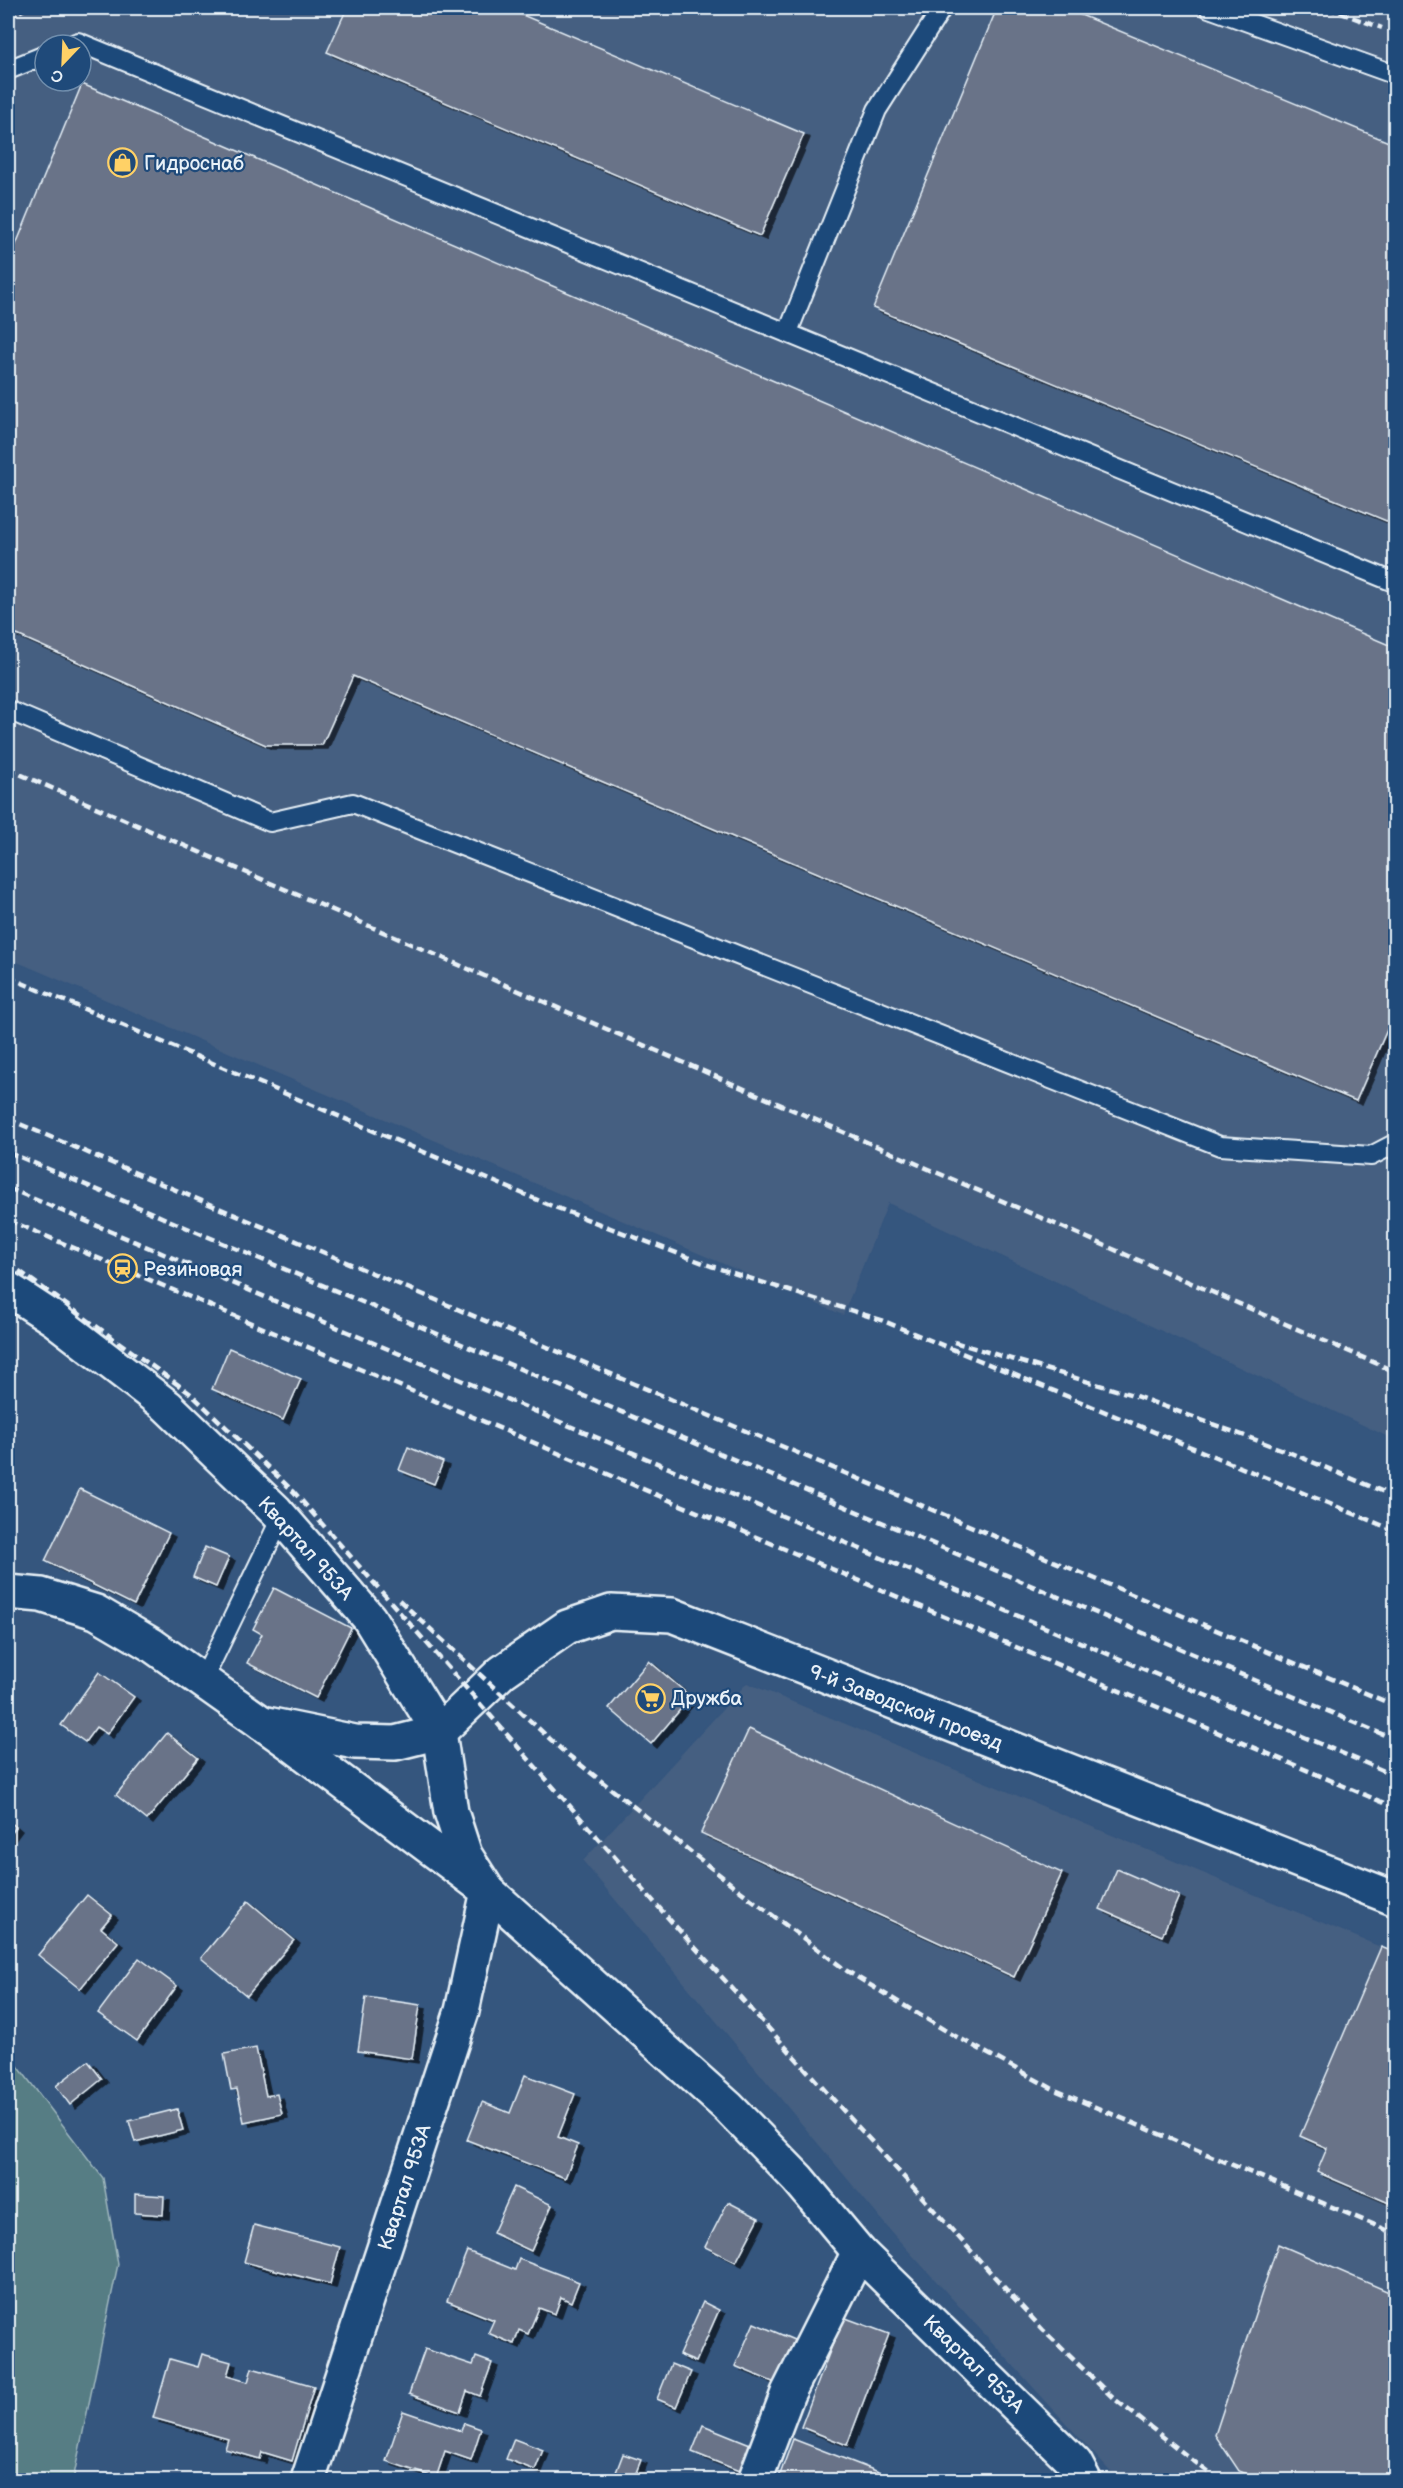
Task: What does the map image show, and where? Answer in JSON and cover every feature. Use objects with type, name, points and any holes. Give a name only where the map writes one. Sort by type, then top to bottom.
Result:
[{"type":"street","name":"Квартал 953А","points":[[8,1289],[54,1319],[167,1406],[281,1518],[369,1618],[439,1732],[451,1812],[465,1855],[488,1891],[462,2011],[308,2481]]},
{"type":"street","name":"Квартал 953А","points":[[8,1592],[41,1595],[96,1612],[152,1645],[262,1723],[488,1891],[728,2107],[798,2179],[859,2252],[1075,2463],[1084,2481]]},
{"type":"street","name":"9-й Заводской проезд","points":[[439,1732],[502,1672],[567,1627],[611,1612],[672,1615],[1395,1899]]},
{"type":"street","points":[[262,1723],[355,1742],[395,1743],[439,1732]]},
{"type":"street","points":[[755,2481],[788,2393],[859,2252]]},
{"type":"lane","points":[[788,332],[877,110],[942,8]]},
{"type":"lane","points":[[1209,8],[1395,75]]},
{"type":"lane","points":[[93,48],[1395,583]]},
{"type":"lane","points":[[8,70],[33,60]]},
{"type":"lane","points":[[8,710],[270,822],[353,803],[1220,1146],[1371,1156],[1395,1143]]},
{"type":"lane","points":[[203,1680],[281,1518]]},
{"type":"shaded area","points":[[8,8],[1395,8],[1395,1440],[888,1203],[843,1315],[8,958]]},
{"type":"shaded area","points":[[747,1683],[1395,1953],[1395,2480],[1118,2480],[894,2235],[583,1861]]},
{"type":"green space","points":[[8,2053],[103,2178],[118,2264],[73,2480],[8,2480]]},
{"type":"building","points":[[347,8],[506,8],[804,134],[760,236],[327,52]]},
{"type":"building","points":[[997,8],[1064,8],[1396,145],[1396,525],[873,308]]},
{"type":"building","points":[[93,89],[1396,648],[1396,1009],[1356,1101],[353,676],[322,745],[266,745],[8,631],[8,264],[78,93],[93,93]]},
{"type":"building","points":[[229,1348],[301,1379],[283,1420],[212,1389]]},
{"type":"building","points":[[408,1447],[443,1462],[434,1484],[399,1470]]},
{"type":"building","points":[[80,1489],[169,1533],[134,1605],[45,1561]]},
{"type":"building","points":[[205,1547],[229,1557],[216,1587],[193,1577]]},
{"type":"building","points":[[274,1588],[351,1628],[316,1698],[247,1663],[262,1634],[253,1629]]},
{"type":"building","points":[[649,1661],[691,1697],[651,1744],[609,1708]]},
{"type":"building","points":[[99,1672],[134,1697],[107,1734],[96,1727],[85,1742],[61,1725]]},
{"type":"building","points":[[749,1729],[1062,1873],[1014,1977],[701,1833]]},
{"type":"building","points":[[167,1733],[198,1758],[147,1820],[116,1795]]},
{"type":"building","points":[[8,1820],[16,1827],[8,1838]]},
{"type":"building","points":[[1117,1869],[1179,1896],[1162,1936],[1100,1909]]},
{"type":"building","points":[[87,1895],[112,1915],[101,1928],[118,1942],[80,1989],[38,1955]]},
{"type":"building","points":[[248,1901],[294,1940],[247,1996],[201,1958]]},
{"type":"building","points":[[1381,1947],[1396,1953],[1396,2187],[1389,2203],[1317,2172],[1327,2148],[1300,2136]]},
{"type":"building","points":[[139,1958],[177,1986],[137,2041],[98,2013]]},
{"type":"building","points":[[366,1997],[420,2005],[412,2059],[358,2051]]},
{"type":"building","points":[[256,2048],[266,2096],[277,2094],[282,2114],[244,2122],[237,2089],[231,2090],[224,2054]]},
{"type":"building","points":[[88,2061],[102,2079],[70,2105],[56,2086]]},
{"type":"building","points":[[525,2075],[575,2094],[558,2137],[578,2145],[565,2178],[467,2140],[482,2102],[510,2113]]},
{"type":"building","points":[[177,2109],[183,2130],[135,2142],[129,2121]]},
{"type":"building","points":[[514,2187],[552,2205],[531,2251],[493,2233]]},
{"type":"building","points":[[135,2194],[164,2196],[163,2215],[135,2213]]},
{"type":"building","points":[[728,2202],[759,2218],[736,2262],[705,2247]]},
{"type":"building","points":[[254,2225],[340,2247],[330,2284],[244,2262]]},
{"type":"building","points":[[1278,2244],[1396,2295],[1396,2480],[1262,2480],[1239,2471],[1215,2435]]},
{"type":"building","points":[[467,2251],[515,2270],[519,2259],[579,2282],[571,2302],[561,2297],[555,2314],[539,2308],[528,2334],[519,2330],[514,2344],[488,2333],[494,2320],[447,2301]]},
{"type":"building","points":[[703,2302],[719,2310],[696,2362],[679,2355]]},
{"type":"building","points":[[843,2317],[889,2334],[847,2445],[801,2427]]},
{"type":"building","points":[[754,2323],[794,2340],[775,2383],[735,2366]]},
{"type":"building","points":[[425,2349],[473,2365],[476,2357],[492,2363],[480,2396],[467,2391],[460,2412],[409,2394]]},
{"type":"building","points":[[202,2354],[231,2362],[227,2376],[248,2382],[252,2368],[314,2386],[292,2461],[262,2452],[260,2459],[225,2449],[228,2439],[153,2418],[170,2359],[198,2367]]},
{"type":"building","points":[[671,2364],[691,2372],[676,2407],[657,2399]]},
{"type":"building","points":[[403,2411],[461,2431],[464,2423],[481,2429],[471,2460],[445,2451],[436,2478],[386,2461]]},
{"type":"building","points":[[703,2425],[760,2448],[749,2475],[692,2452]]},
{"type":"building","points":[[514,2439],[543,2450],[535,2470],[506,2459]]},
{"type":"building","points":[[793,2439],[884,2474],[882,2480],[850,2480],[832,2474],[829,2480],[778,2480]]},
{"type":"building","points":[[623,2454],[641,2460],[633,2480],[613,2480]]},
{"type":"railway","points":[[8,18],[26,8]]},
{"type":"railway","points":[[1327,8],[1382,28]]},
{"type":"railway","points":[[8,769],[1396,1372]]},
{"type":"railway","points":[[8,977],[552,1206],[711,1266],[881,1320],[1396,1531]]},
{"type":"railway","points":[[8,1119],[1396,1706]]},
{"type":"railway","points":[[8,1152],[1396,1740]]},
{"type":"railway","points":[[8,1188],[1396,1776]]},
{"type":"railway","points":[[8,1220],[1396,1808]]},
{"type":"railway","points":[[8,1263],[191,1394],[294,1492],[670,1920],[1043,2330],[1112,2397],[1218,2480]]},
{"type":"railway","points":[[954,1342],[1133,1395],[1286,1451],[1396,1497]]},
{"type":"railway","points":[[399,1600],[562,1750],[739,1890],[847,1971],[948,2032],[1055,2090],[1396,2234]]},
{"type":"place","name":"Гидроснаб","points":[[123,163]]},
{"type":"place","name":"Резиновая","points":[[122,1269]]},
{"type":"place","name":"Дружба","points":[[650,1698]]}]
